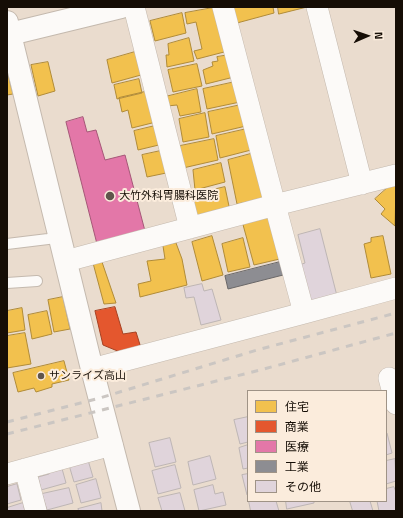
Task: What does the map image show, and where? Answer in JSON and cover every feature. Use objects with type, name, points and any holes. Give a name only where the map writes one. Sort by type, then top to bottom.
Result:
[{"type":"street","points":[[121,7],[8,28],[92,369],[129,511]]},
{"type":"street","points":[[134,7],[190,228]]},
{"type":"street","points":[[224,7],[304,313]]},
{"type":"street","points":[[317,7],[362,184]]},
{"type":"street","points":[[66,261],[275,205],[396,176]]},
{"type":"street","points":[[92,369],[396,288]]},
{"type":"street","points":[[389,378],[396,404]]},
{"type":"street","points":[[36,511],[16,472],[112,445]]},
{"type":"lane","points":[[7,244],[59,237]]},
{"type":"lane","points":[[7,283],[37,281]]},
{"type":"building: 住宅","points":[[218,7],[228,51],[197,59],[194,51],[202,49],[196,22],[187,24],[185,13]]},
{"type":"building: 住宅","points":[[234,7],[273,7],[274,13],[237,23]]},
{"type":"building: 住宅","points":[[278,7],[307,7],[279,14]]},
{"type":"building: 住宅","points":[[182,13],[186,33],[155,41],[150,21]]},
{"type":"building: 住宅","points":[[189,38],[194,61],[167,67],[166,55],[169,55],[168,44]]},
{"type":"building: 住宅","points":[[135,52],[141,75],[112,83],[107,60]]},
{"type":"building: 住宅","points":[[229,55],[234,77],[206,84],[203,70],[213,66],[212,62],[218,61],[217,57]]},
{"type":"building: 住宅","points":[[48,62],[55,91],[38,96],[31,65]]},
{"type":"building: 住宅","points":[[197,64],[202,86],[173,92],[168,70]]},
{"type":"building: 住宅","points":[[7,70],[13,94],[7,95]]},
{"type":"building: 住宅","points":[[139,79],[142,93],[117,99],[114,85]]},
{"type":"building: 住宅","points":[[235,82],[240,102],[207,109],[203,89]]},
{"type":"building: 住宅","points":[[197,89],[201,112],[180,116],[177,105],[167,106],[165,97]]},
{"type":"building: 住宅","points":[[149,91],[156,122],[132,128],[128,110],[122,112],[119,98]]},
{"type":"building: 住宅","points":[[241,105],[246,126],[212,134],[208,112]]},
{"type":"building: 住宅","points":[[205,113],[209,137],[183,142],[179,119]]},
{"type":"building: 住宅","points":[[159,125],[163,144],[138,150],[134,131]]},
{"type":"building: 住宅","points":[[251,128],[255,149],[220,158],[216,136]]},
{"type":"building: 住宅","points":[[214,139],[218,160],[183,168],[180,146]]},
{"type":"building: 住宅","points":[[165,150],[171,172],[147,177],[142,155]]},
{"type":"building: 住宅","points":[[258,152],[268,198],[237,204],[228,160]]},
{"type":"building: 住宅","points":[[221,163],[225,182],[195,190],[193,170]]},
{"type":"building: 住宅","points":[[393,183],[396,186],[395,226],[381,214],[385,209],[375,199]]},
{"type":"building: 住宅","points":[[225,187],[230,211],[196,218],[191,195]]},
{"type":"building: 住宅","points":[[272,213],[284,258],[254,265],[242,221]]},
{"type":"building: 住宅","points":[[212,236],[223,275],[202,281],[192,242]]},
{"type":"building: 住宅","points":[[383,236],[391,274],[371,278],[364,244],[371,242],[371,238]]},
{"type":"building: 住宅","points":[[243,238],[250,267],[228,272],[222,244]]},
{"type":"building: 住宅","points":[[176,243],[182,259],[187,285],[140,297],[138,284],[151,281],[147,261],[165,259],[163,246]]},
{"type":"building: 住宅","points":[[102,262],[116,303],[104,304],[93,263]]},
{"type":"building: 住宅","points":[[63,297],[70,329],[54,332],[48,300]]},
{"type":"building: 住宅","points":[[22,308],[25,330],[7,333],[7,311]]},
{"type":"building: 住宅","points":[[47,311],[52,334],[32,339],[28,315]]},
{"type":"building: 住宅","points":[[25,333],[31,364],[7,368],[7,336]]},
{"type":"building: 住宅","name":"サンライズ高山","points":[[64,361],[69,380],[52,384],[52,387],[36,392],[34,388],[18,392],[13,373]]},
{"type":"building: 商業","points":[[115,307],[123,334],[136,332],[141,348],[120,352],[103,345],[95,311]]},
{"type":"building: 医療","name":"大竹外科胃腸科医院","points":[[83,117],[87,132],[96,130],[105,160],[125,155],[145,231],[97,244],[66,122]]},
{"type":"building: 工業","points":[[284,261],[287,274],[228,289],[225,276]]},
{"type":"building: その他","points":[[320,229],[337,296],[313,302],[308,300],[299,265],[305,263],[298,235]]},
{"type":"building: その他","points":[[202,284],[204,291],[212,289],[221,320],[201,325],[194,297],[186,298],[184,288]]},
{"type":"building: その他","points":[[247,417],[247,442],[240,444],[234,420]]},
{"type":"building: その他","points":[[387,433],[392,453],[387,455]]},
{"type":"building: その他","points":[[170,438],[176,462],[155,467],[149,443]]},
{"type":"building: その他","points":[[247,445],[247,468],[243,469],[239,448]]},
{"type":"building: その他","points":[[210,456],[216,479],[193,485],[188,462]]},
{"type":"building: その他","points":[[395,459],[396,481],[387,484],[387,461]]},
{"type":"building: その他","points":[[88,460],[93,477],[74,482],[69,465]]},
{"type":"building: その他","points":[[61,465],[66,483],[41,490],[38,477],[49,474],[48,469]]},
{"type":"building: その他","points":[[175,465],[181,488],[158,494],[152,471]]},
{"type":"building: その他","points":[[247,474],[247,495],[242,475]]},
{"type":"building: その他","points":[[96,479],[101,498],[81,503],[76,485]]},
{"type":"building: その他","points":[[17,484],[21,500],[7,504],[7,487]]},
{"type":"building: その他","points":[[213,485],[215,494],[223,492],[226,505],[199,511],[194,490]]},
{"type":"building: その他","points":[[394,487],[396,492],[396,511],[379,511],[377,502],[387,502],[387,489]]},
{"type":"building: その他","points":[[69,488],[73,503],[47,510],[42,494]]},
{"type":"building: その他","points":[[180,493],[185,511],[162,511],[158,498]]},
{"type":"building: その他","points":[[249,502],[276,502],[279,511],[251,511]]},
{"type":"building: その他","points":[[286,502],[314,502],[314,503],[287,509]]},
{"type":"building: その他","points":[[350,502],[370,502],[373,511],[353,511]]},
{"type":"building: その他","points":[[23,503],[25,511],[7,511],[7,508]]},
{"type":"building: その他","points":[[101,503],[102,511],[79,511],[78,509]]},
{"type":"railway","points":[[7,422],[100,398],[257,350],[396,313]]},
{"type":"railway","points":[[7,434],[264,369],[396,333]]},
{"type":"place","name":"大竹外科胃腸科医院","points":[[110,196]]},
{"type":"place","name":"サンライズ高山","points":[[41,376]]}]
